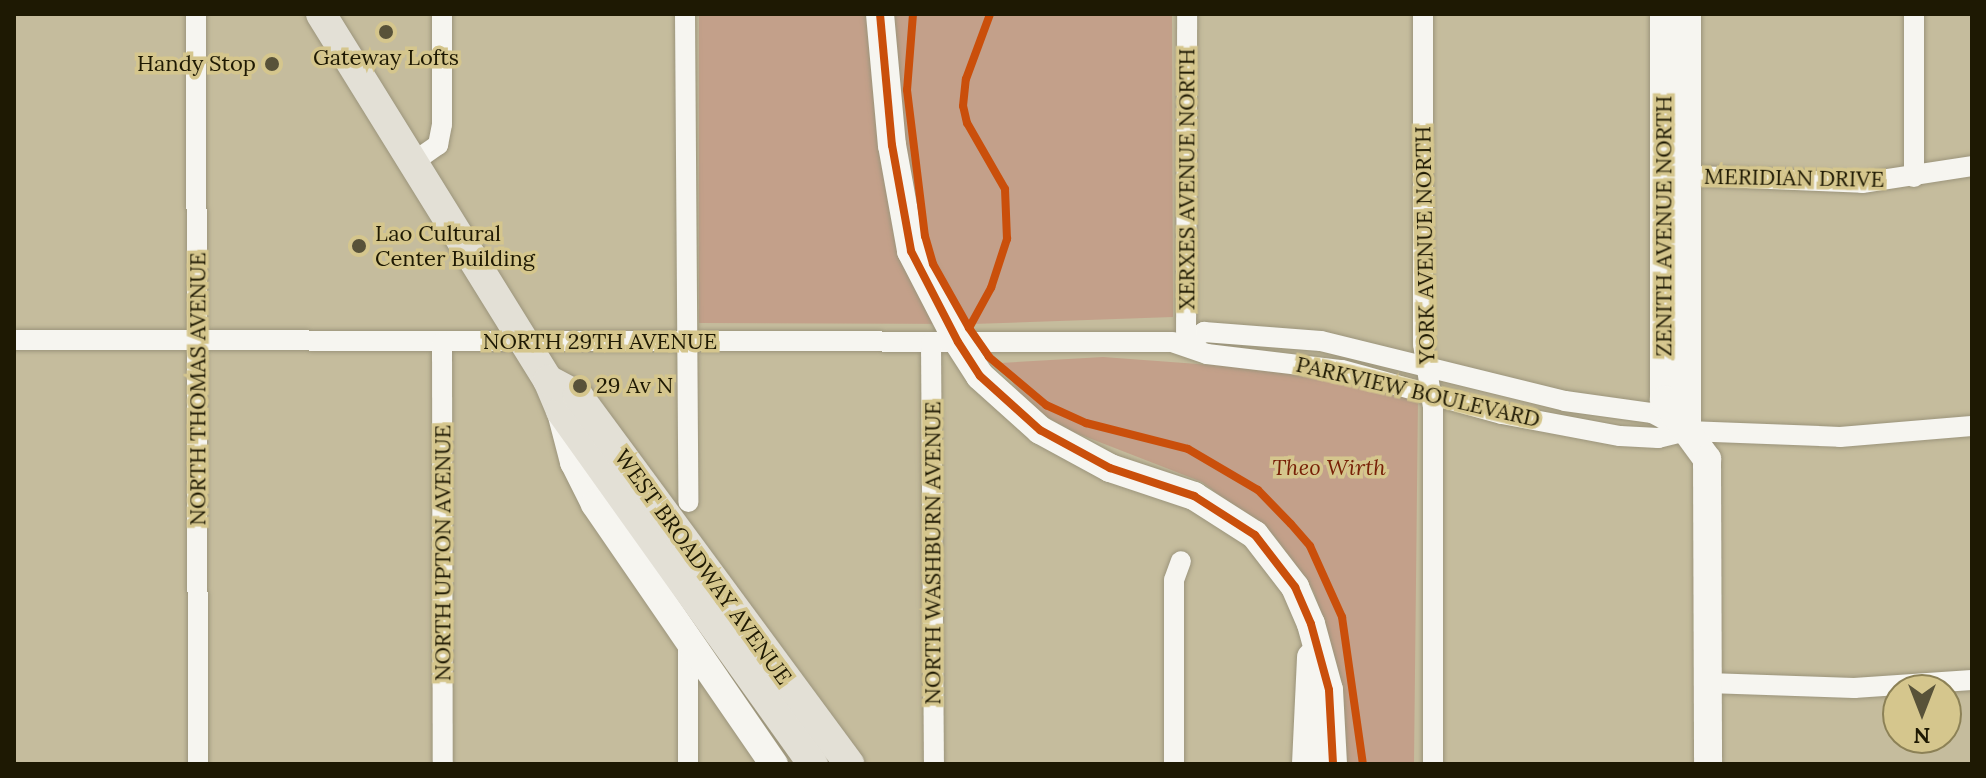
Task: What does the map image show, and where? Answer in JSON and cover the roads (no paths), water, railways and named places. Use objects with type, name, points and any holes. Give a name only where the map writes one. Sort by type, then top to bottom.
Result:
[{"type":"main road","name":"WEST BROADWAY AVENUE","points":[[321,14],[548,380],[561,411],[813,764]]},
{"type":"main road","name":"WEST BROADWAY AVENUE","points":[[548,380],[578,396],[849,764]]},
{"type":"street","name":"NORTH THOMAS AVENUE","points":[[196,14],[198,764]]},
{"type":"street","points":[[412,163],[438,145],[442,124],[442,14]]},
{"type":"street","points":[[685,14],[688,502]]},
{"type":"street","points":[[880,14],[892,145],[908,238],[932,298],[944,343],[1040,430],[1110,468],[1194,496],[1255,535],[1295,587],[1311,624],[1329,690],[1333,764]]},
{"type":"street","name":"XERXES AVENUE NORTH","points":[[1186,344],[1187,14]]},
{"type":"street","name":"YORK AVENUE NORTH","points":[[1423,14],[1426,365],[1431,391],[1433,764]]},
{"type":"street","name":"ZENITH AVENUE NORTH","points":[[1664,14],[1687,431]]},
{"type":"street","name":"ZENITH AVENUE NORTH","points":[[1675,175],[1687,14]]},
{"type":"street","points":[[1914,14],[1914,177]]},
{"type":"street","name":"MERIDIAN DRIVE","points":[[1675,175],[1862,183],[1972,166]]},
{"type":"street","name":"PARKVIEW BOULEVARD","points":[[1186,344],[1204,332],[1267,335],[1347,345],[1565,401],[1652,413],[1687,431]]},
{"type":"street","name":"NORTH 29TH AVENUE","points":[[14,340],[1186,344]]},
{"type":"street","name":"NORTH UPTON AVENUE","points":[[442,342],[443,764]]},
{"type":"street","name":"NORTH WASHBURN AVENUE","points":[[934,764],[944,343]]},
{"type":"street","name":"PARKVIEW BOULEVARD","points":[[1186,344],[1207,354],[1303,362],[1431,391],[1502,414],[1607,434],[1658,438],[1687,431],[1827,438],[1972,426]]},
{"type":"street","name":"WEST BROADWAY AVENUE","points":[[561,411],[574,462],[595,504],[774,764]]},
{"type":"street","points":[[1687,431],[1707,459],[1708,764]]},
{"type":"street","points":[[1174,764],[1174,580],[1181,561]]},
{"type":"street","points":[[1306,764],[1311,624]]},
{"type":"street","points":[[688,639],[688,764]]},
{"type":"street","points":[[1708,683],[1854,688],[1972,680]]},
{"type":"place","name":"Gateway Lofts","points":[[386,32]]},
{"type":"place","name":"Handy Stop","points":[[272,64]]},
{"type":"place","name":"Lao Cultural Center Building","points":[[359,246]]},
{"type":"place","name":"29 Av N","points":[[580,386]]},
{"type":"park label","name":"Theo Wirth","points":[[1329,468]]}]
